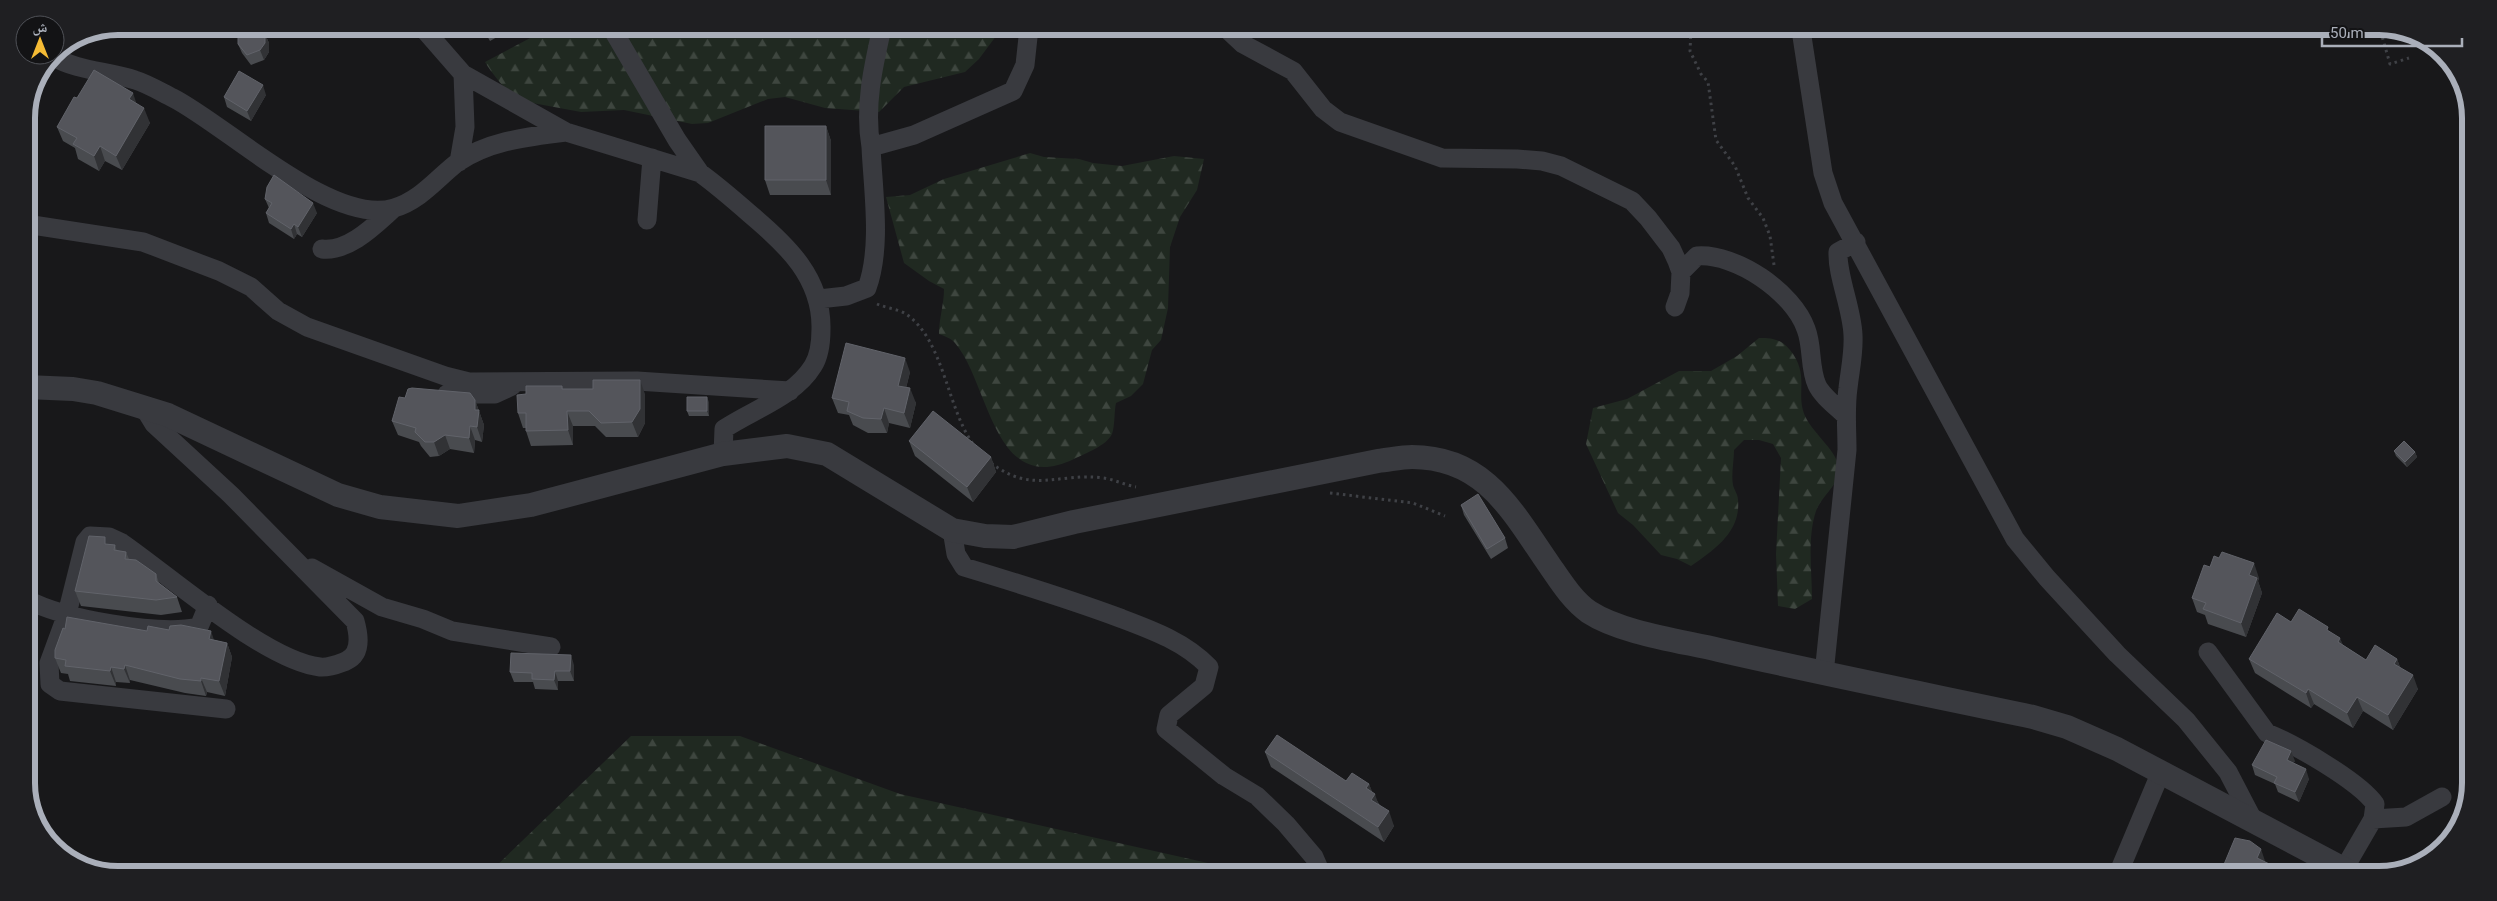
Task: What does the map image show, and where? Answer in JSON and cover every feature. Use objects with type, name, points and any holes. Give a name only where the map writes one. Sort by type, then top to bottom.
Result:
[{"type":"street","points":[[429,35],[463,74],[566,132],[700,173],[718,186],[796,256],[813,284],[822,313],[821,342],[814,365],[790,391],[724,429],[723,454]]},
{"type":"street","points":[[616,35],[667,123],[700,173]]},
{"type":"street","points":[[818,299],[846,296],[867,288],[875,250],[869,100],[873,67],[880,35]]},
{"type":"street","points":[[871,147],[914,134],[1013,92],[1025,65],[1028,35]]},
{"type":"street","points":[[1233,35],[1243,44],[1293,71],[1323,109],[1340,122],[1442,158],[1517,159],[1561,166],[1632,201],[1671,248],[1681,272],[1680,294],[1675,307]]},
{"type":"street","points":[[1802,35],[1823,173],[1833,203],[1856,242],[2015,539],[2047,578],[2117,654],[2186,720],[2228,772],[2254,822]]},
{"type":"street","points":[[65,61],[80,67],[136,80],[175,99],[256,154],[314,190],[348,206],[373,210],[393,209]]},
{"type":"street","points":[[458,162],[464,127],[463,74]]},
{"type":"street","points":[[322,249],[330,250],[361,236],[393,209],[416,197],[458,162],[496,143],[566,132]]},
{"type":"street","points":[[647,220],[652,158]]},
{"type":"street","points":[[35,225],[143,242],[219,271],[251,287],[278,311],[307,327],[445,376],[469,382],[637,381],[790,391]]},
{"type":"street","points":[[1824,674],[1848,450],[1846,416],[1852,366],[1853,335],[1843,280],[1837,265],[1838,252],[1856,242]]},
{"type":"street","points":[[1681,272],[1697,256],[1709,255],[1747,270],[1773,284],[1792,305],[1807,329],[1810,363],[1818,387],[1846,416]]},
{"type":"street","points":[[434,393],[489,395],[505,391],[517,382]]},
{"type":"street","points":[[35,387],[73,389],[97,393],[168,415],[338,495],[380,507],[425,514],[458,516],[532,505],[723,454],[788,446],[826,454],[952,530],[985,536],[1013,537],[1074,522],[1378,461],[1412,457],[1444,461],[1470,471],[1494,488],[1566,589],[1588,611],[1604,620],[1648,633],[1824,674],[2033,718],[2067,727],[2118,749],[2160,774],[2338,866]]},
{"type":"street","points":[[142,406],[154,424],[231,495],[355,621],[359,636],[358,649],[350,659],[323,668],[306,665],[270,647],[122,543],[109,537],[90,536],[85,542],[66,614],[49,663],[50,684],[60,690],[226,710]]},
{"type":"street","points":[[952,530],[956,554],[964,567],[1077,602],[1152,630],[1194,652],[1209,667],[1204,686],[1169,715],[1166,729],[1224,776],[1257,796],[1286,824],[1314,857],[1319,866]]},
{"type":"street","points":[[290,554],[382,607],[423,619],[452,631],[551,648]]},
{"type":"street","points":[[35,604],[44,609],[66,614],[148,628],[184,630],[200,627],[208,605]]},
{"type":"street","points":[[2208,652],[2267,733],[2281,738],[2368,793],[2375,804],[2373,819],[2353,866]]},
{"type":"street","points":[[2121,866],[2160,774]]},
{"type":"street","points":[[2373,819],[2406,817],[2442,797]]},
{"type":"path","points":[[1690,35],[1690,51],[1701,74],[1708,82],[1716,140],[1735,166],[1748,198],[1768,226],[1775,273],[1773,284]]},
{"type":"path","points":[[2382,35],[2390,64],[2409,58]]},
{"type":"path","points":[[867,288],[876,303],[906,314],[924,335],[941,365],[964,431],[976,447]]},
{"type":"path","points":[[985,457],[1006,475],[1033,482],[1103,478],[1137,488],[1144,486]]},
{"type":"path","points":[[1326,492],[1413,503],[1445,516]]},
{"type":"green space","points":[[536,35],[997,35],[979,59],[965,72],[904,87],[879,112],[825,108],[785,97],[768,99],[708,123],[692,124],[624,110],[581,112],[511,99],[485,62]]},
{"type":"green space","points":[[1030,153],[1044,157],[1079,159],[1093,163],[1122,166],[1174,156],[1204,159],[1197,190],[1180,217],[1170,247],[1168,308],[1161,340],[1152,350],[1143,384],[1131,396],[1116,403],[1113,431],[1105,442],[1074,459],[1047,467],[1026,463],[1010,450],[997,431],[967,361],[953,341],[939,334],[944,289],[904,263],[886,197],[910,195],[944,179]]},
{"type":"green space","points":[[1759,338],[1780,341],[1787,346],[1796,359],[1800,368],[1801,401],[1806,418],[1835,456],[1839,469],[1837,480],[1819,505],[1813,521],[1811,543],[1812,599],[1795,609],[1778,606],[1776,554],[1781,458],[1773,444],[1759,440],[1744,440],[1734,450],[1732,481],[1738,500],[1735,522],[1731,531],[1717,547],[1691,566],[1677,559],[1661,555],[1633,525],[1618,513],[1586,444],[1593,408],[1627,399],[1679,371],[1711,371],[1737,356]]},
{"type":"green space","points":[[631,736],[740,736],[900,794],[1221,866],[496,866]]},
{"type":"building","points":[[238,35],[265,35],[265,43],[260,50],[247,55],[238,44]]},
{"type":"building","points":[[94,70],[133,93],[129,99],[144,108],[116,156],[100,146],[94,156],[73,144],[77,138],[57,127],[74,97],[77,98]]},
{"type":"building","points":[[239,71],[263,85],[247,111],[224,97]]},
{"type":"building","points":[[765,126],[826,126],[826,180],[765,180]]},
{"type":"building","points":[[274,175],[313,203],[298,227],[294,224],[291,229],[266,213],[272,203],[265,199],[267,187]]},
{"type":"building","points":[[846,343],[905,358],[898,386],[910,388],[904,413],[884,408],[881,419],[863,418],[847,411],[849,402],[832,398]]},
{"type":"building","points":[[593,380],[640,380],[640,409],[632,422],[601,423],[589,411],[567,411],[568,430],[526,431],[526,413],[518,413],[517,395],[526,394],[526,386],[562,386],[562,389],[593,389]]},
{"type":"building","points":[[408,389],[470,393],[475,400],[475,410],[479,410],[477,427],[470,426],[469,438],[445,435],[434,442],[425,442],[415,432],[416,428],[392,421],[399,397],[405,398]]},
{"type":"building","points":[[687,397],[707,397],[707,411],[687,411]]},
{"type":"building","points":[[933,411],[991,457],[967,487],[909,441]]},
{"type":"building","points":[[2404,441],[2415,452],[2405,462],[2394,451]]},
{"type":"building","points":[[1478,494],[1505,538],[1487,549],[1461,505]]},
{"type":"building","points":[[89,536],[105,537],[105,544],[115,545],[114,550],[126,552],[125,559],[136,560],[156,574],[156,581],[177,597],[156,600],[75,591]]},
{"type":"building","points":[[2222,552],[2254,563],[2249,575],[2257,578],[2241,623],[2203,609],[2206,603],[2192,598],[2204,565],[2210,567],[2214,556],[2219,558]]},
{"type":"building","points":[[2299,609],[2328,627],[2327,630],[2340,638],[2338,642],[2366,660],[2375,645],[2397,659],[2394,664],[2413,675],[2388,715],[2357,697],[2347,713],[2308,689],[2306,693],[2249,659],[2277,613],[2291,622]]},
{"type":"building","points":[[67,617],[147,631],[148,626],[169,630],[170,626],[181,625],[211,631],[209,639],[227,643],[219,681],[201,678],[201,681],[180,679],[125,665],[124,669],[111,667],[110,671],[65,666],[66,660],[55,658],[55,650],[63,628],[65,629]]},
{"type":"building","points":[[511,653],[571,655],[570,671],[555,671],[554,680],[532,679],[532,673],[510,672]]},
{"type":"building","points":[[1277,735],[1346,781],[1352,773],[1369,784],[1366,788],[1375,794],[1371,800],[1389,811],[1378,827],[1265,752]]},
{"type":"building","points":[[2266,740],[2291,751],[2287,760],[2306,769],[2295,792],[2274,783],[2277,777],[2252,765]]},
{"type":"building","points":[[2235,838],[2250,841],[2261,849],[2257,858],[2273,866],[2223,866]]}]
